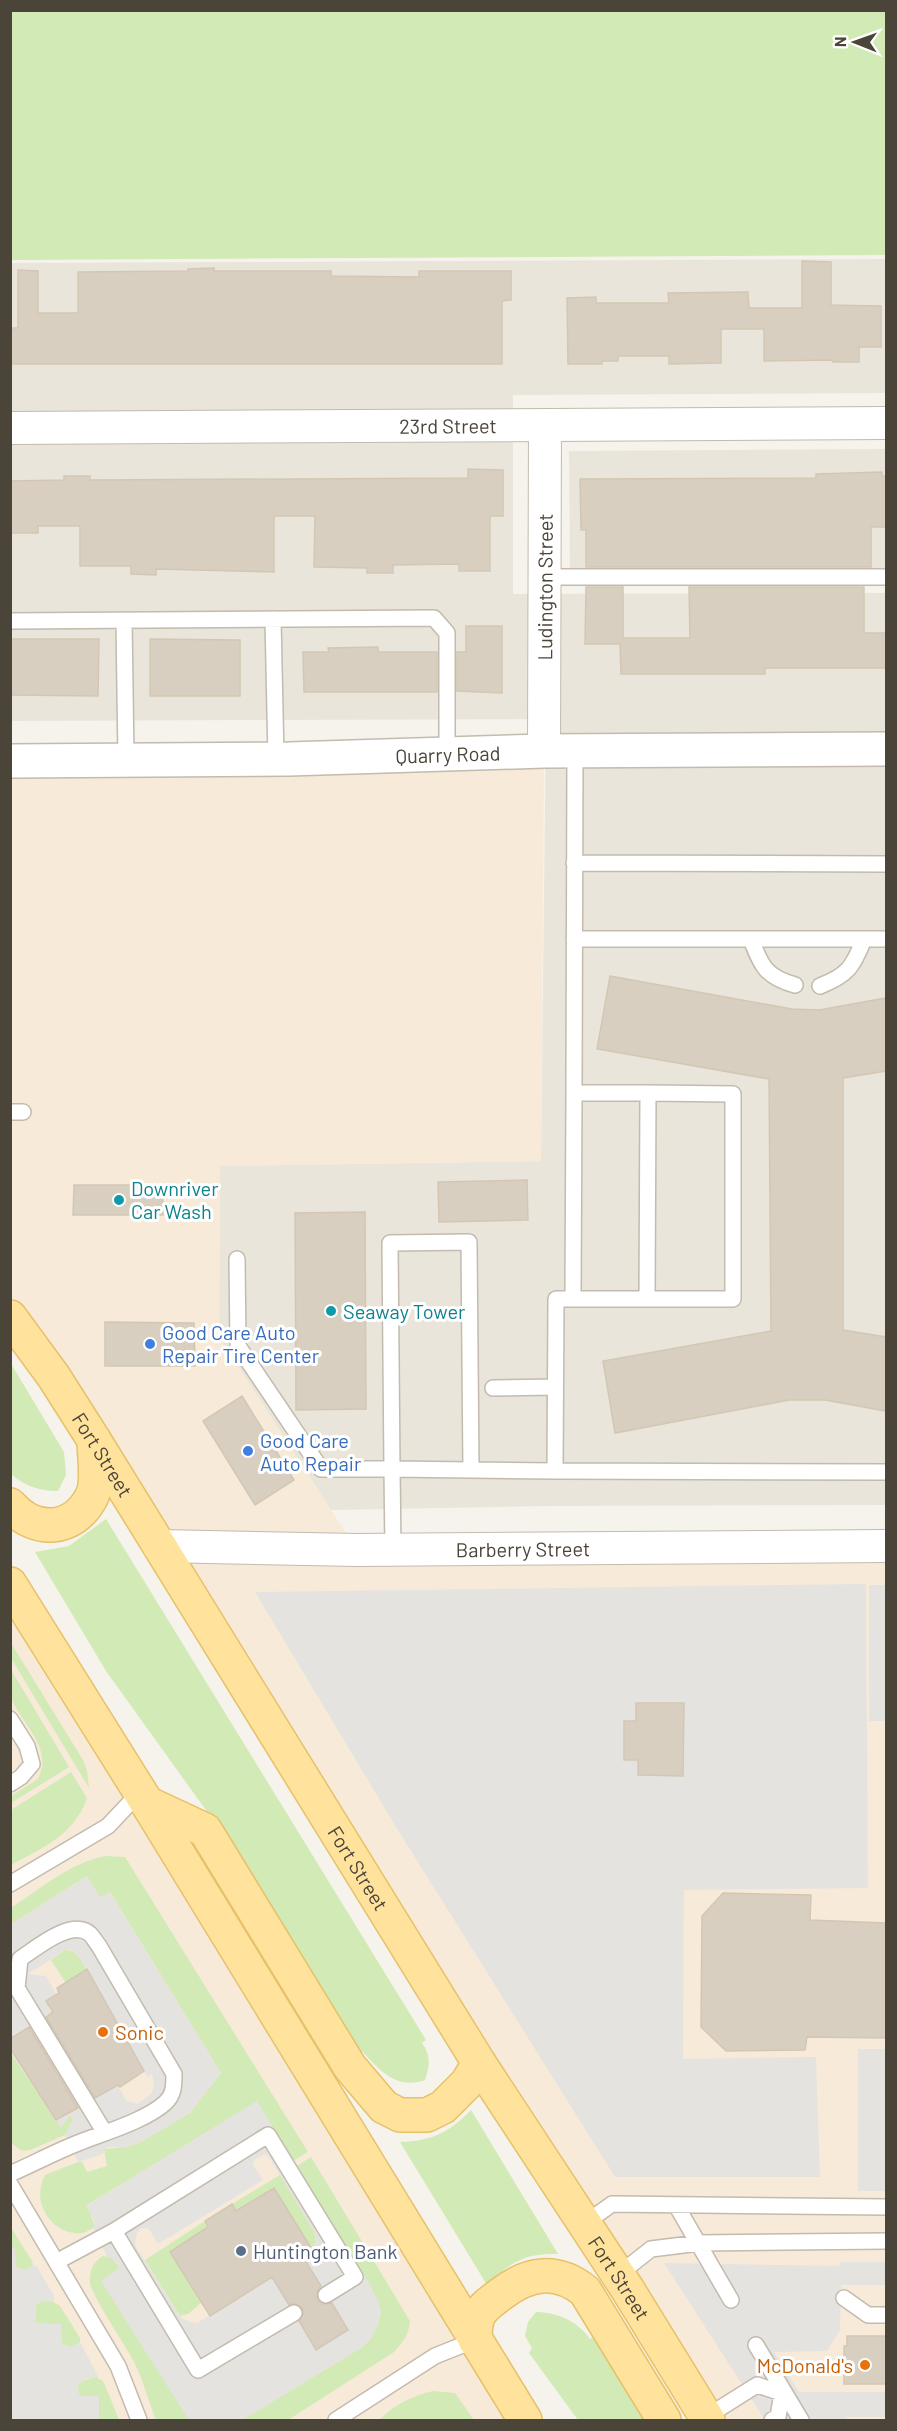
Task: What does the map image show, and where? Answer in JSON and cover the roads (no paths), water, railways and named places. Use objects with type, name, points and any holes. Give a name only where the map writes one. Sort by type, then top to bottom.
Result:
[{"type":"main road","name":"Fort Street","points":[[10,1317],[54,1377],[94,1440],[479,2063],[618,2275],[707,2419]]},
{"type":"main road","points":[[10,1505],[20,1516],[37,1525],[52,1525],[72,1519],[93,1495],[94,1440]]},
{"type":"main road","points":[[10,1584],[144,1798],[525,2421]]},
{"type":"main road","points":[[144,1798],[206,1830],[350,2067],[384,2107],[407,2116],[426,2115],[435,2111],[467,2084],[479,2063]]},
{"type":"main road","points":[[475,2340],[476,2325],[484,2307],[516,2282],[543,2275],[575,2283],[585,2291],[664,2421]]},
{"type":"street","name":"23rd Street","points":[[10,428],[886,423]]},
{"type":"street","name":"Ludington Street","points":[[545,425],[544,577],[559,751]]},
{"type":"street","name":"Quarry Road","points":[[10,761],[276,759],[559,751],[886,749]]},
{"type":"street","name":"Barberry Street","points":[[159,1546],[393,1550],[886,1545]]},
{"type":"lane","points":[[544,577],[886,577]]},
{"type":"lane","points":[[10,621],[434,618],[447,633],[447,754]]},
{"type":"lane","points":[[273,619],[276,759]]},
{"type":"lane","points":[[124,620],[126,760]]},
{"type":"lane","points":[[559,751],[574,862],[573,1298]]},
{"type":"lane","points":[[574,862],[886,864]]},
{"type":"lane","points":[[574,939],[886,939]]},
{"type":"lane","points":[[751,939],[759,962],[777,980],[795,985]]},
{"type":"lane","points":[[820,986],[840,978],[855,962],[864,939]]},
{"type":"lane","points":[[555,1471],[555,1299],[733,1299],[733,1094],[574,1093]]},
{"type":"lane","points":[[647,1299],[648,1093]]},
{"type":"lane","points":[[393,1550],[390,1242],[469,1242],[471,1470]]},
{"type":"lane","points":[[237,1259],[238,1346],[321,1469],[886,1473]]},
{"type":"lane","points":[[493,1388],[555,1387]]},
{"type":"lane","points":[[10,1719],[27,1746],[32,1764],[21,1778],[10,1784]]},
{"type":"lane","points":[[10,1884],[108,1826],[144,1798]]},
{"type":"lane","points":[[10,2174],[130,2124],[166,2103],[175,2088],[174,2074],[99,1946],[88,1932],[71,1929],[46,1941],[20,1959],[14,1988],[105,2133]]},
{"type":"lane","points":[[58,2261],[114,2231],[268,2135],[355,2277],[326,2295]]},
{"type":"lane","points":[[10,2184],[58,2261],[118,2366],[139,2421]]},
{"type":"lane","points":[[584,2224],[612,2204],[886,2207]]},
{"type":"lane","points":[[675,2205],[731,2300]]},
{"type":"lane","points":[[114,2231],[198,2370],[294,2313]]},
{"type":"lane","points":[[618,2275],[651,2249],[699,2243],[886,2241]]},
{"type":"lane","points":[[844,2298],[868,2314],[886,2315]]},
{"type":"lane","points":[[336,2421],[435,2356],[475,2340]]},
{"type":"lane","points":[[756,2346],[782,2393],[801,2421]]},
{"type":"lane","points":[[707,2419],[757,2385],[782,2393]]},
{"type":"lane","points":[[772,2421],[778,2417],[782,2393]]},
{"type":"place","name":"Downriver Car Wash","points":[[119,1200]]},
{"type":"place","name":"Seaway Tower","points":[[331,1311]]},
{"type":"place","name":"Good Care Auto Repair Tire Center","points":[[150,1344]]},
{"type":"place","name":"Good Care Auto Repair","points":[[248,1451]]},
{"type":"place","name":"Sonic","points":[[103,2032]]},
{"type":"place","name":"Huntington Bank","points":[[241,2251]]},
{"type":"place","name":"McDonald's","points":[[865,2365]]}]
